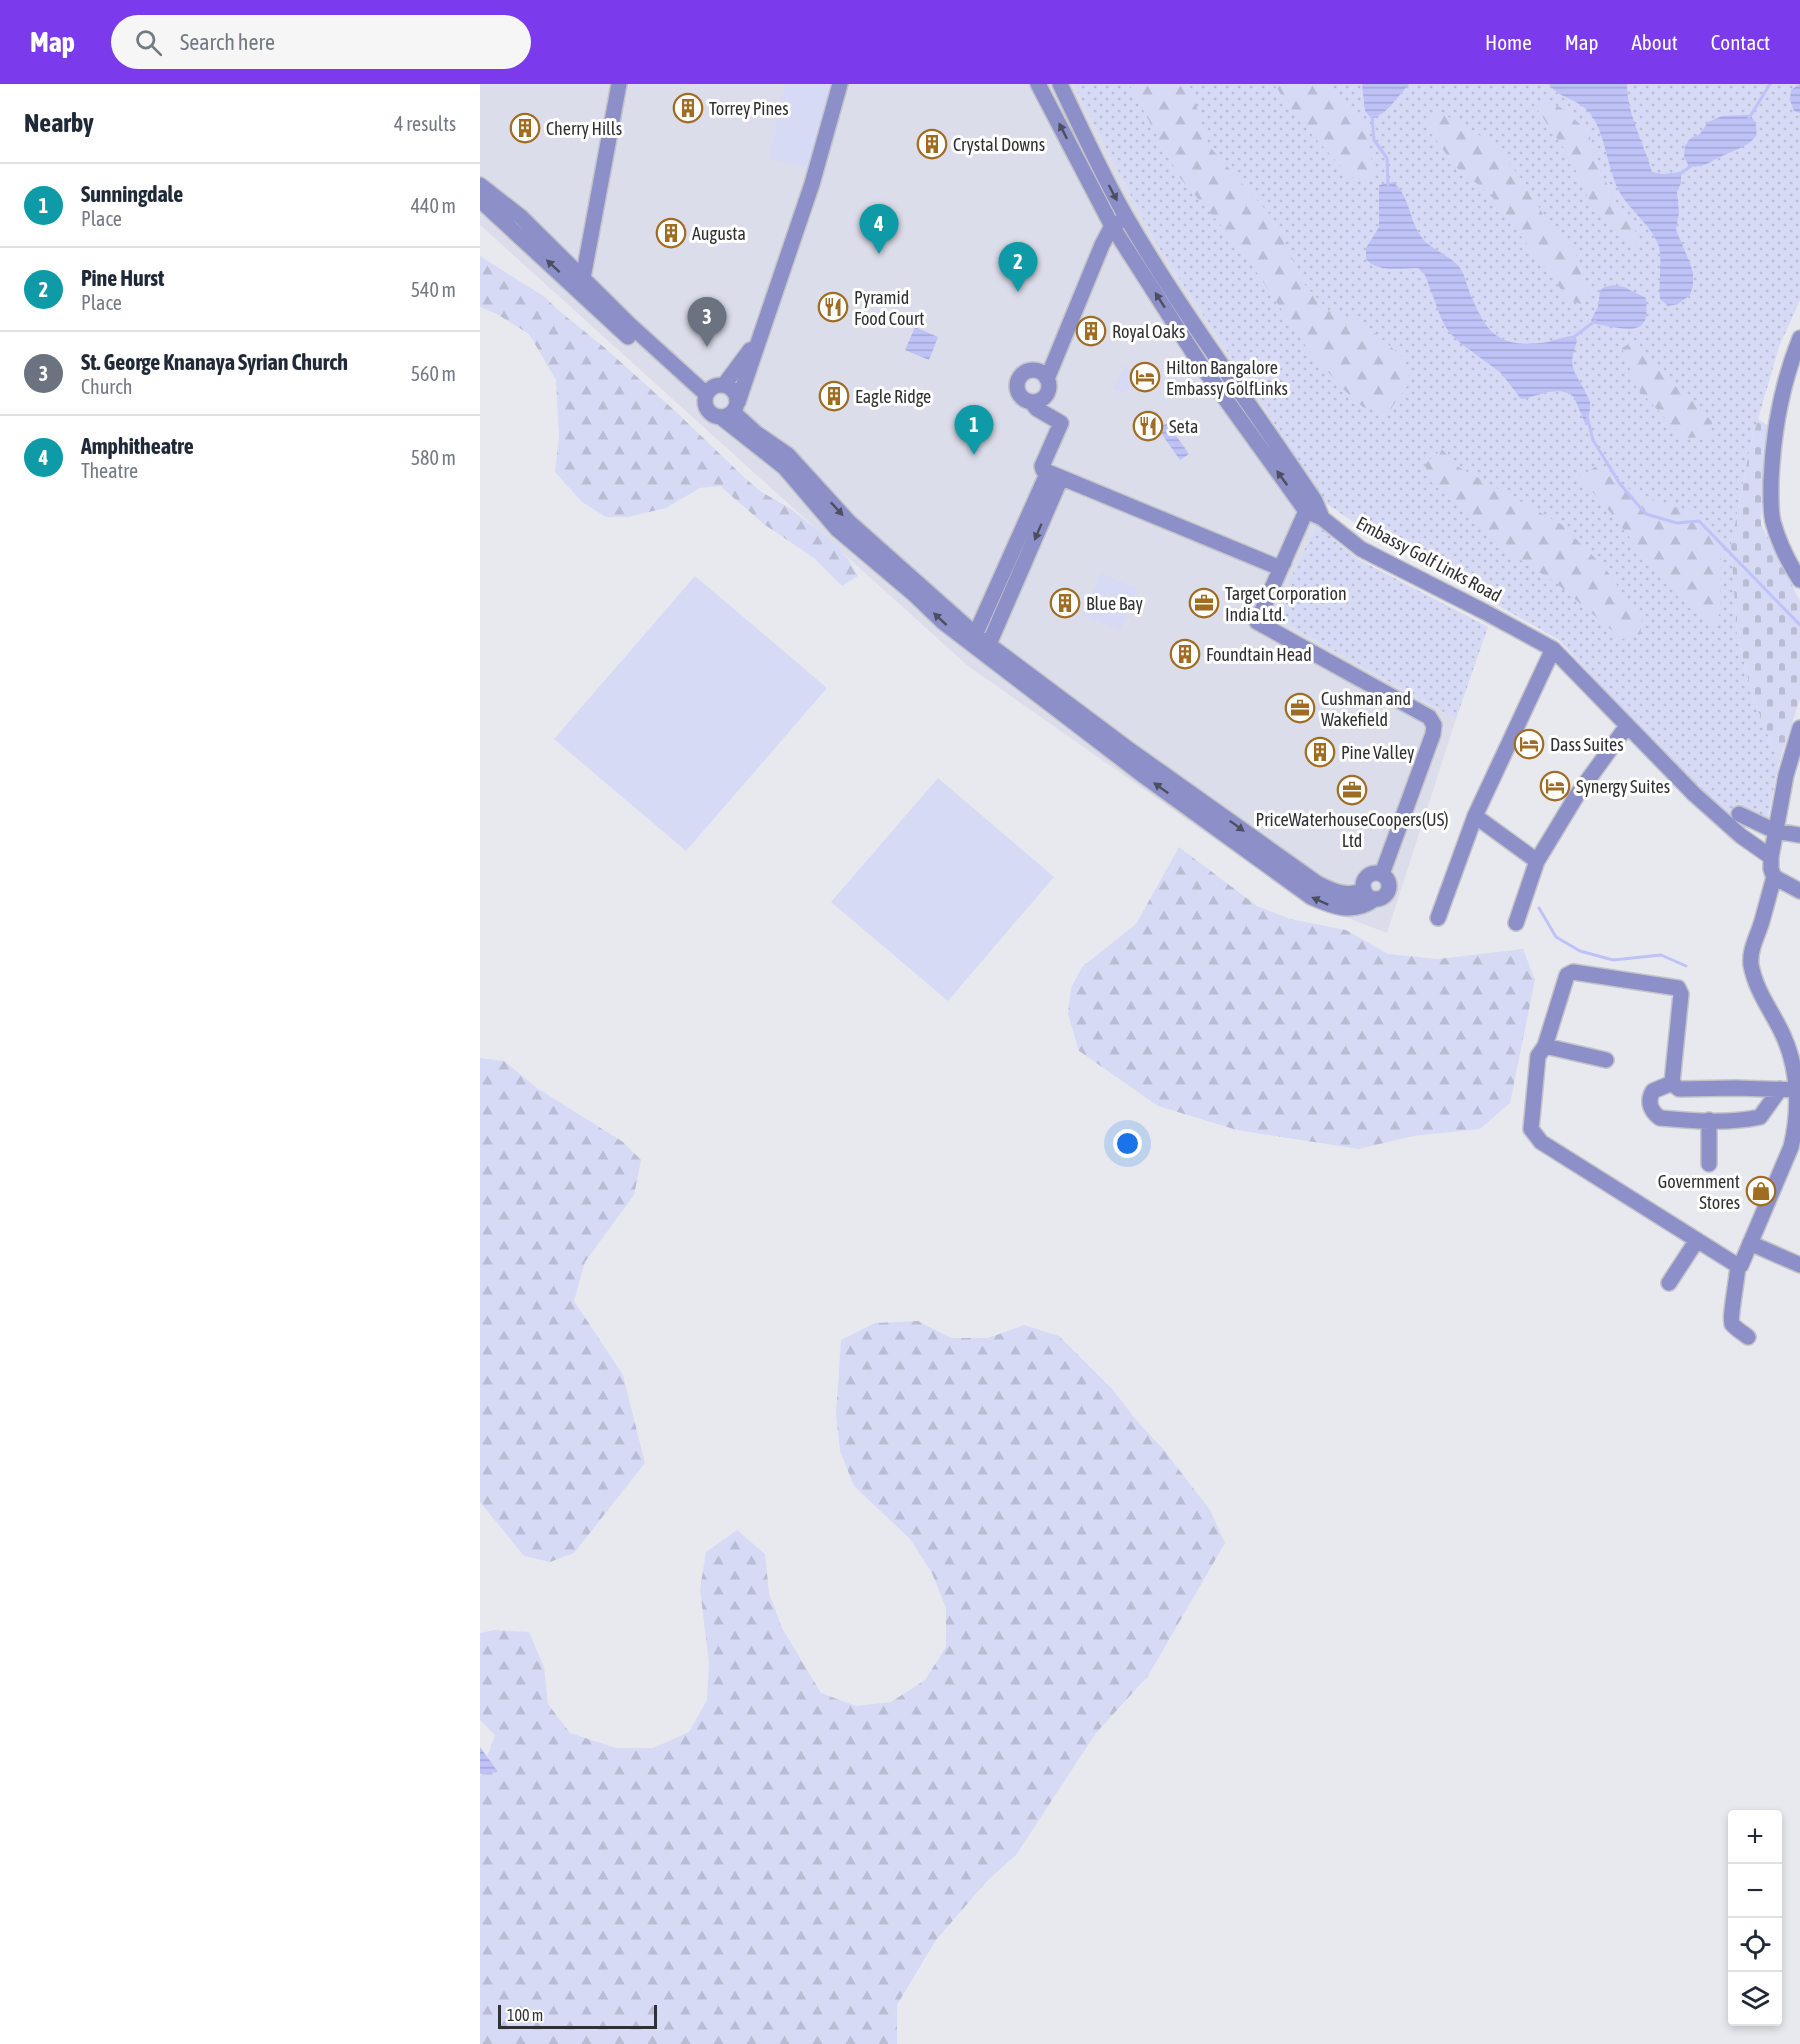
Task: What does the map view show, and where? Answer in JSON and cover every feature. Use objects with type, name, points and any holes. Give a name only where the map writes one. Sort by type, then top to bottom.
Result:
[{"type":"street","points":[[583,279],[619,84]]},
{"type":"street","points":[[731,411],[812,184],[840,84]]},
{"type":"street","points":[[1038,84],[1112,226],[1194,354],[1314,511],[1280,568],[1257,622],[1433,721],[1433,734],[1382,874]]},
{"type":"street","name":"Embassy Golf Links Road","points":[[1060,84],[1126,218],[1314,511],[1361,549],[1553,649],[1718,817],[1770,857]]},
{"type":"street","points":[[480,185],[521,217],[660,353],[705,399],[711,414],[731,411]]},
{"type":"street","points":[[480,200],[638,347],[705,399]]},
{"type":"street","points":[[1047,379],[1102,245],[1112,226],[1126,218]]},
{"type":"street","points":[[1800,338],[1791,361],[1773,441],[1771,490],[1773,520],[1788,562],[1800,580]]},
{"type":"street","points":[[724,385],[757,341]]},
{"type":"street","points":[[1194,354],[1207,343]]},
{"type":"street","points":[[1032,403],[1045,398],[1049,385],[1043,374],[1030,370],[1020,377],[1017,390],[1020,396],[1061,423],[1042,466],[1043,470],[1280,568]]},
{"type":"street","points":[[705,399],[714,386],[724,385],[734,391],[731,411]]},
{"type":"street","points":[[731,411],[784,467],[837,529],[1144,776],[1311,897],[1345,909],[1357,908],[1369,894]]},
{"type":"street","points":[[973,640],[1055,475]]},
{"type":"street","points":[[987,650],[1055,475]]},
{"type":"street","points":[[1438,918],[1475,816],[1553,649]]},
{"type":"street","points":[[1516,923],[1537,861],[1577,795],[1627,726]]},
{"type":"street","points":[[1738,1265],[1743,1262],[1797,1130],[1796,1055],[1760,994],[1751,964],[1751,952],[1774,877],[1770,857],[1786,776],[1800,728]]},
{"type":"street","points":[[1739,814],[1775,831],[1800,835]]},
{"type":"street","points":[[1475,816],[1537,861]]},
{"type":"street","points":[[1369,894],[1383,898],[1388,892],[1389,884],[1382,874]]},
{"type":"street","points":[[1369,894],[1364,881],[1370,875],[1382,874]]},
{"type":"street","points":[[1774,877],[1800,891]]},
{"type":"street","points":[[1672,1083],[1681,994],[1678,988],[1573,972],[1567,975],[1545,1046],[1538,1056],[1531,1129],[1535,1136],[1541,1143],[1738,1265]]},
{"type":"street","points":[[1545,1046],[1606,1060]]},
{"type":"street","points":[[1672,1083],[1679,1089],[1798,1090]]},
{"type":"street","points":[[1672,1083],[1653,1091],[1650,1097],[1650,1106],[1654,1114],[1660,1118],[1709,1120],[1760,1117],[1780,1089]]},
{"type":"street","points":[[1709,1120],[1709,1164]]},
{"type":"street","points":[[1669,1283],[1697,1240]]},
{"type":"street","points":[[1750,1243],[1800,1265]]},
{"type":"street","points":[[1738,1265],[1737,1284],[1730,1318],[1732,1324],[1748,1336]]},
{"type":"shaded area","points":[[480,84],[1073,84],[1154,240],[1327,504],[1272,616],[1456,719],[1387,933],[1303,901],[968,666],[480,225]]},
{"type":"green space","points":[[784,84],[831,84],[807,167],[769,159]]},
{"type":"green space","points":[[1073,84],[1800,84],[1800,300],[1779,347],[1750,447],[1731,545],[1737,634],[1753,698],[1779,763],[1765,831],[1731,818],[1643,732],[1559,640],[1361,527],[1327,504],[1154,240]]},
{"type":"green space","points":[[1129,84],[1189,84],[1209,146],[1273,218],[1305,285],[1330,312],[1363,323],[1405,359],[1410,382],[1387,414],[1363,407],[1344,390],[1307,348],[1240,247],[1180,178]]},
{"type":"green space","points":[[1274,84],[1329,84],[1347,108],[1365,125],[1369,134],[1374,171],[1372,174],[1364,179],[1351,177],[1303,125]]},
{"type":"green space","points":[[1531,100],[1560,107],[1588,131],[1599,168],[1616,202],[1635,225],[1637,250],[1588,198],[1569,156]]},
{"type":"green space","points":[[1438,111],[1484,138],[1525,183],[1548,223],[1575,252],[1590,294],[1581,304],[1569,300],[1489,193],[1456,167],[1425,125]]},
{"type":"green space","points":[[480,256],[545,297],[675,411],[760,491],[791,509],[835,544],[848,559],[858,576],[842,586],[814,558],[765,525],[720,486],[700,488],[666,508],[628,517],[606,517],[582,502],[555,472],[559,437],[556,380],[529,334],[497,314],[480,307]]},
{"type":"green space","points":[[1635,340],[1673,384],[1695,402],[1712,422],[1710,437],[1684,438],[1637,388],[1622,348]]},
{"type":"green space","points":[[1125,364],[1137,383],[1122,393],[1113,388]]},
{"type":"green space","points":[[1758,419],[1770,427],[1764,449],[1761,524],[1800,601],[1800,699],[1779,763],[1753,698],[1737,634],[1731,545],[1750,447]]},
{"type":"green space","points":[[1442,449],[1455,465],[1561,524],[1605,568],[1642,621],[1640,636],[1622,639],[1556,583],[1496,544],[1429,480],[1425,464]]},
{"type":"green space","points":[[1595,467],[1642,497],[1699,514],[1721,535],[1720,607],[1717,628],[1701,617],[1672,590],[1579,477]]},
{"type":"green space","points":[[1318,522],[1333,539],[1358,559],[1488,627],[1456,719],[1272,616]]},
{"type":"green space","points":[[1101,573],[1138,589],[1120,631],[1083,615]]},
{"type":"green space","points":[[695,576],[827,688],[686,851],[554,739]]},
{"type":"green space","points":[[938,778],[1054,877],[948,1001],[831,902]]},
{"type":"green space","points":[[1179,847],[1257,906],[1290,919],[1346,930],[1388,954],[1438,959],[1523,949],[1535,980],[1510,1103],[1480,1129],[1413,1136],[1359,1149],[1237,1130],[1158,1106],[1079,1051],[1068,1014],[1071,988],[1082,967],[1136,924]]},
{"type":"green space","points":[[480,1058],[504,1061],[537,1088],[623,1142],[641,1160],[634,1195],[585,1262],[574,1301],[623,1375],[645,1463],[574,1553],[550,1562],[524,1556],[480,1502]]},
{"type":"green space","points":[[918,1321],[951,1338],[988,1338],[1024,1325],[1059,1336],[1113,1390],[1210,1510],[1225,1543],[1148,1676],[1096,1733],[1016,1855],[987,1881],[936,1940],[897,2005],[897,2044],[480,2044],[480,1777],[495,1735],[480,1720],[480,1633],[494,1630],[529,1632],[544,1667],[548,1704],[570,1733],[616,1748],[653,1748],[689,1732],[707,1700],[709,1663],[700,1589],[706,1552],[737,1530],[765,1554],[769,1593],[782,1628],[821,1693],[856,1706],[891,1702],[925,1680],[946,1647],[946,1608],[932,1573],[910,1539],[854,1486],[840,1451],[836,1414],[841,1340],[875,1323]]},
{"type":"water","points":[[1362,84],[1409,84],[1388,108],[1372,119],[1365,111]]},
{"type":"water","points":[[1549,84],[1627,84],[1633,118],[1652,172],[1662,174],[1681,172],[1681,183],[1677,192],[1679,213],[1676,230],[1690,263],[1693,285],[1690,295],[1678,304],[1668,306],[1660,299],[1658,244],[1650,230],[1622,197],[1592,116],[1582,106],[1558,93]]},
{"type":"water","points":[[1799,84],[1800,113],[1794,111],[1790,100],[1791,90]]},
{"type":"water","points":[[1722,116],[1751,116],[1756,125],[1756,133],[1749,143],[1698,167],[1689,166],[1684,157],[1685,146],[1691,138],[1700,134],[1708,122]]},
{"type":"water","points":[[1393,182],[1406,200],[1420,235],[1462,271],[1481,317],[1494,334],[1503,339],[1526,344],[1572,336],[1577,341],[1572,361],[1576,376],[1590,402],[1586,426],[1574,397],[1568,393],[1555,391],[1521,399],[1501,373],[1459,342],[1448,331],[1425,275],[1418,268],[1383,268],[1366,259],[1366,248],[1379,227],[1379,185]]},
{"type":"water","points":[[1614,285],[1624,287],[1646,298],[1646,317],[1640,326],[1628,329],[1594,324],[1591,320],[1598,307],[1600,291],[1604,287]]},
{"type":"water","points":[[915,327],[938,337],[929,360],[905,350]]},
{"type":"water","points":[[1167,423],[1189,454],[1180,460],[1158,429]]},
{"type":"water","points":[[480,1747],[498,1772],[480,1774]]},
{"type":"waterway","points":[[1749,118],[1770,84]]},
{"type":"waterway","points":[[1372,116],[1374,140],[1387,158],[1388,185]]},
{"type":"waterway","points":[[1680,174],[1691,166]]},
{"type":"waterway","points":[[1571,339],[1595,321]]},
{"type":"waterway","points":[[1587,416],[1593,440],[1620,484],[1646,514],[1677,523],[1699,521],[1800,625]]},
{"type":"waterway","points":[[1539,908],[1556,937],[1580,951],[1613,960],[1661,955],[1686,966]]},
{"type":"place","name":"Torrey Pines","points":[[688,108]]},
{"type":"place","name":"Cherry Hills","points":[[525,128]]},
{"type":"place","name":"Crystal Downs","points":[[932,144]]},
{"type":"place","name":"Augusta","points":[[671,233]]},
{"type":"place","name":"Amphitheatre","points":[[879,254]]},
{"type":"place","name":"Pine Hurst","points":[[1018,292]]},
{"type":"place","name":"Pyramid Food Court","points":[[833,307]]},
{"type":"place","name":"Royal Oaks","points":[[1091,331]]},
{"type":"place","name":"St. George Knanaya Syrian Church","points":[[707,347]]},
{"type":"place","name":"Hilton Bangalore Embassy GolfLinks","points":[[1145,377]]},
{"type":"place","name":"Eagle Ridge","points":[[834,396]]},
{"type":"place","name":"Seta","points":[[1148,426]]},
{"type":"place","name":"Sunningdale","points":[[974,455]]},
{"type":"place","name":"Blue Bay","points":[[1065,603]]},
{"type":"place","name":"Target Corporation India Ltd.","points":[[1204,603]]},
{"type":"place","name":"Foundtain Head","points":[[1185,654]]},
{"type":"place","name":"Cushman and Wakefield","points":[[1300,708]]},
{"type":"place","name":"Dass Suites","points":[[1529,744]]},
{"type":"place","name":"Pine Valley","points":[[1320,752]]},
{"type":"place","name":"Synergy Suites","points":[[1555,786]]},
{"type":"place","name":"PriceWaterhouseCoopers(US) Ltd","points":[[1352,790]]},
{"type":"place","name":"Government Stores","points":[[1761,1191]]}]
